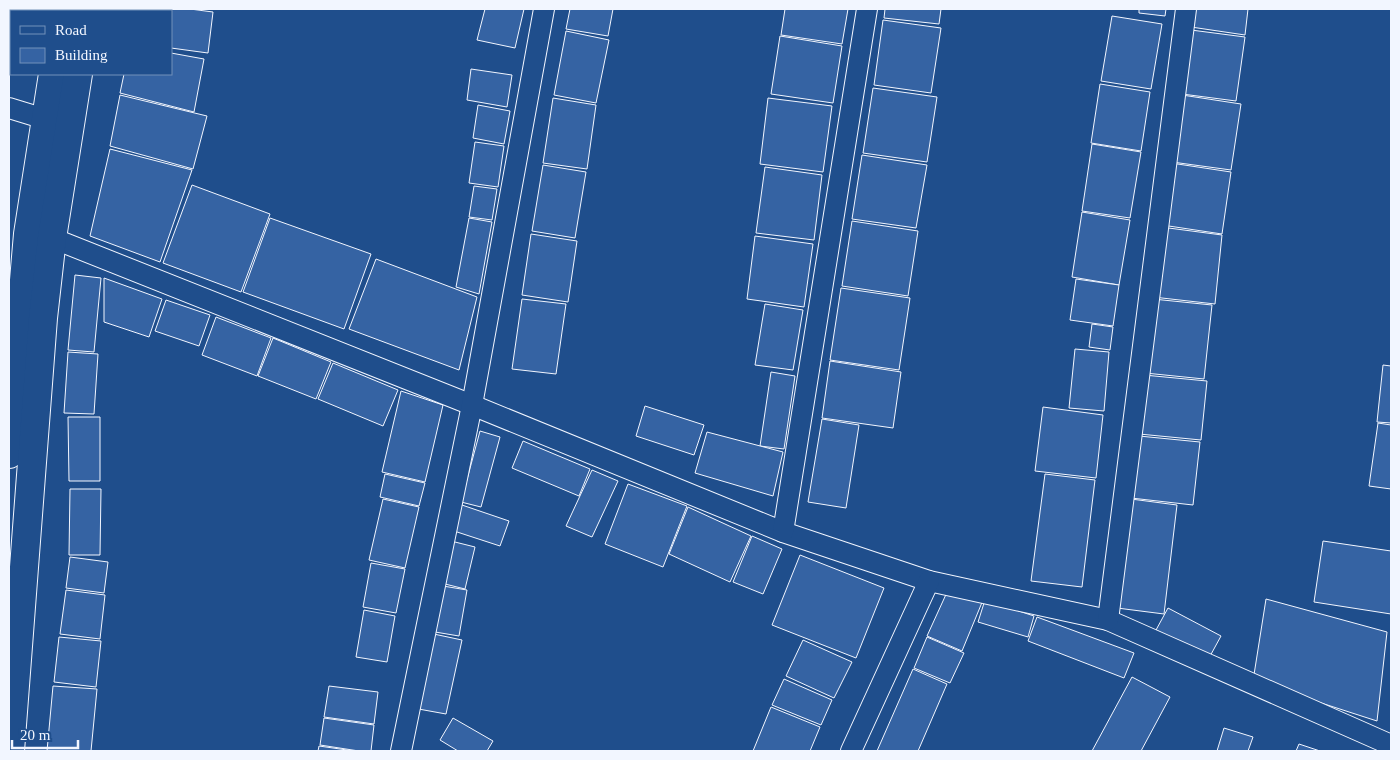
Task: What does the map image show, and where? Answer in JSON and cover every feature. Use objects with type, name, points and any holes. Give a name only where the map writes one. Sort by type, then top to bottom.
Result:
[{"type":"main road","points":[[9,454],[27,243],[53,75]]},
{"type":"main road","points":[[10,751],[43,328],[52,238],[78,75]]},
{"type":"street","points":[[400,751],[472,405],[544,9]]},
{"type":"street","points":[[782,532],[867,9]]},
{"type":"street","points":[[1108,620],[1186,9]]},
{"type":"street","points":[[9,108],[45,119]]},
{"type":"street","points":[[52,238],[472,405],[782,532],[929,581],[1108,620],[1391,741]]},
{"type":"street","points":[[851,751],[929,581]]},
{"type":"building","points":[[9,9],[12,9],[10,10],[9,29]]},
{"type":"building","points":[[190,9],[213,12],[208,53],[172,48],[172,10],[133,10]]},
{"type":"building","points":[[485,9],[524,9],[515,48],[477,40]]},
{"type":"building","points":[[570,9],[613,9],[608,36],[566,29]]},
{"type":"building","points":[[785,9],[848,9],[842,44],[781,35]]},
{"type":"building","points":[[885,9],[941,9],[939,24],[884,18]]},
{"type":"building","points":[[1139,9],[1166,9],[1165,16],[1139,13]]},
{"type":"building","points":[[1194,9],[1248,9],[1245,35],[1191,27]]},
{"type":"building","points":[[1112,16],[1162,24],[1151,89],[1101,81]]},
{"type":"building","points":[[883,20],[941,28],[931,93],[874,85]]},
{"type":"building","points":[[1191,30],[1245,37],[1236,101],[1182,94]]},
{"type":"building","points":[[566,31],[609,40],[596,103],[554,95]]},
{"type":"building","points":[[780,36],[842,46],[833,103],[771,94]]},
{"type":"building","points":[[172,53],[204,59],[194,112],[120,93],[124,75],[172,75]]},
{"type":"building","points":[[471,69],[512,75],[507,107],[467,100]]},
{"type":"building","points":[[1100,84],[1150,92],[1141,151],[1091,143]]},
{"type":"building","points":[[873,88],[937,97],[927,162],[863,153]]},
{"type":"building","points":[[120,95],[207,116],[193,169],[110,146]]},
{"type":"building","points":[[1182,95],[1241,104],[1231,170],[1172,162]]},
{"type":"building","points":[[553,98],[596,105],[587,169],[543,163]]},
{"type":"building","points":[[768,98],[832,106],[823,172],[760,164]]},
{"type":"building","points":[[478,105],[510,111],[504,144],[473,138]]},
{"type":"building","points":[[475,142],[504,146],[498,187],[469,183]]},
{"type":"building","points":[[1092,144],[1141,152],[1130,218],[1082,211]]},
{"type":"building","points":[[110,149],[192,170],[160,262],[90,236]]},
{"type":"building","points":[[862,155],[927,165],[916,228],[852,219]]},
{"type":"building","points":[[1171,163],[1231,172],[1222,234],[1162,225]]},
{"type":"building","points":[[543,165],[586,172],[575,238],[532,231]]},
{"type":"building","points":[[765,167],[822,175],[814,240],[756,233]]},
{"type":"building","points":[[192,185],[270,214],[241,292],[163,263]]},
{"type":"building","points":[[474,186],[497,189],[492,220],[469,217]]},
{"type":"building","points":[[1082,212],[1130,220],[1119,285],[1072,277]]},
{"type":"building","points":[[270,218],[371,254],[344,329],[243,292]]},
{"type":"building","points":[[469,218],[492,222],[479,294],[456,287]]},
{"type":"building","points":[[852,221],[918,231],[908,296],[842,286]]},
{"type":"building","points":[[1161,227],[1222,235],[1215,304],[1153,297]]},
{"type":"building","points":[[531,234],[577,241],[568,302],[522,295]]},
{"type":"building","points":[[755,236],[813,244],[804,307],[747,299]]},
{"type":"building","points":[[376,259],[477,297],[459,370],[349,329]]},
{"type":"building","points":[[75,275],[101,278],[94,352],[68,350]]},
{"type":"building","points":[[104,278],[162,299],[149,337],[104,322]]},
{"type":"building","points":[[1076,279],[1119,285],[1113,326],[1070,320]]},
{"type":"building","points":[[841,288],[910,298],[899,370],[830,360]]},
{"type":"building","points":[[522,299],[566,304],[556,374],[512,369]]},
{"type":"building","points":[[1153,299],[1212,305],[1204,379],[1145,373]]},
{"type":"building","points":[[166,300],[210,315],[199,346],[155,331]]},
{"type":"building","points":[[765,304],[803,310],[793,370],[755,365]]},
{"type":"building","points":[[216,317],[271,338],[257,376],[202,355]]},
{"type":"building","points":[[1092,324],[1113,327],[1110,350],[1089,347]]},
{"type":"building","points":[[273,338],[331,362],[316,399],[258,376]]},
{"type":"building","points":[[1075,349],[1109,352],[1104,411],[1069,408]]},
{"type":"building","points":[[68,352],[98,354],[94,414],[64,413]]},
{"type":"building","points":[[830,361],[901,372],[893,428],[822,418]]},
{"type":"building","points":[[333,363],[398,390],[383,426],[318,399]]},
{"type":"building","points":[[1383,365],[1391,366],[1391,423],[1377,422]]},
{"type":"building","points":[[771,372],[795,376],[784,449],[760,446]]},
{"type":"building","points":[[1144,375],[1207,381],[1201,440],[1139,434]]},
{"type":"building","points":[[401,391],[443,405],[425,482],[382,472]]},
{"type":"building","points":[[645,406],[704,425],[694,455],[636,436]]},
{"type":"building","points":[[1043,407],[1103,415],[1096,478],[1035,471]]},
{"type":"building","points":[[68,417],[100,417],[100,481],[69,481]]},
{"type":"building","points":[[822,419],[859,425],[846,508],[808,502]]},
{"type":"building","points":[[1378,423],[1391,425],[1391,489],[1369,486]]},
{"type":"building","points":[[480,431],[500,437],[481,507],[461,502]]},
{"type":"building","points":[[707,432],[783,452],[773,496],[695,473]]},
{"type":"building","points":[[1139,436],[1200,442],[1193,505],[1131,498]]},
{"type":"building","points":[[523,441],[590,469],[579,496],[512,468]]},
{"type":"building","points":[[592,470],[618,481],[592,537],[566,526]]},
{"type":"building","points":[[385,474],[425,483],[419,506],[380,497]]},
{"type":"building","points":[[1045,474],[1095,480],[1082,587],[1031,581]]},
{"type":"building","points":[[628,484],[687,506],[663,567],[605,544]]},
{"type":"building","points":[[70,489],[101,489],[100,555],[69,555]]},
{"type":"building","points":[[383,499],[419,507],[405,568],[369,560]]},
{"type":"building","points":[[1131,499],[1177,505],[1164,614],[1117,608]]},
{"type":"building","points":[[459,504],[509,521],[500,546],[451,530]]},
{"type":"building","points":[[688,507],[751,536],[730,582],[669,554]]},
{"type":"building","points":[[752,536],[782,549],[763,594],[733,582]]},
{"type":"building","points":[[447,540],[475,547],[465,589],[437,582]]},
{"type":"building","points":[[1323,541],[1391,551],[1391,614],[1314,602]]},
{"type":"building","points":[[800,555],[884,588],[856,658],[772,625]]},
{"type":"building","points":[[70,557],[108,562],[104,593],[66,588]]},
{"type":"building","points":[[371,563],[405,569],[396,613],[363,607]]},
{"type":"building","points":[[437,585],[467,590],[459,636],[429,631]]},
{"type":"building","points":[[66,590],[105,595],[100,639],[60,634]]},
{"type":"building","points":[[948,590],[983,600],[962,651],[927,636]]},
{"type":"building","points":[[1266,599],[1387,632],[1377,721],[1253,681]]},
{"type":"building","points":[[985,600],[1034,616],[1028,637],[978,622]]},
{"type":"building","points":[[1168,608],[1221,636],[1209,658],[1156,630]]},
{"type":"building","points":[[364,610],[395,616],[387,662],[356,657]]},
{"type":"building","points":[[1037,617],[1134,653],[1124,678],[1028,641]]},
{"type":"building","points":[[429,633],[462,640],[446,714],[413,708]]},
{"type":"building","points":[[59,637],[101,641],[96,687],[54,682]]},
{"type":"building","points":[[927,637],[964,653],[950,683],[914,668]]},
{"type":"building","points":[[803,640],[852,662],[834,698],[786,676]]},
{"type":"building","points":[[913,669],[947,684],[918,751],[877,751]]},
{"type":"building","points":[[1132,677],[1170,697],[1141,751],[1092,751]]},
{"type":"building","points":[[784,679],[832,700],[821,725],[772,705]]},
{"type":"building","points":[[53,686],[97,689],[91,751],[47,751]]},
{"type":"building","points":[[329,686],[378,692],[374,724],[324,717]]},
{"type":"building","points":[[771,707],[820,727],[810,751],[753,751]]},
{"type":"building","points":[[324,718],[374,725],[371,751],[320,745]]},
{"type":"building","points":[[453,718],[493,741],[487,751],[458,751],[440,740]]},
{"type":"building","points":[[1224,728],[1253,737],[1248,751],[1217,751]]},
{"type":"building","points":[[1299,744],[1320,751],[1296,751]]},
{"type":"building","points":[[319,746],[354,751],[318,751]]}]
